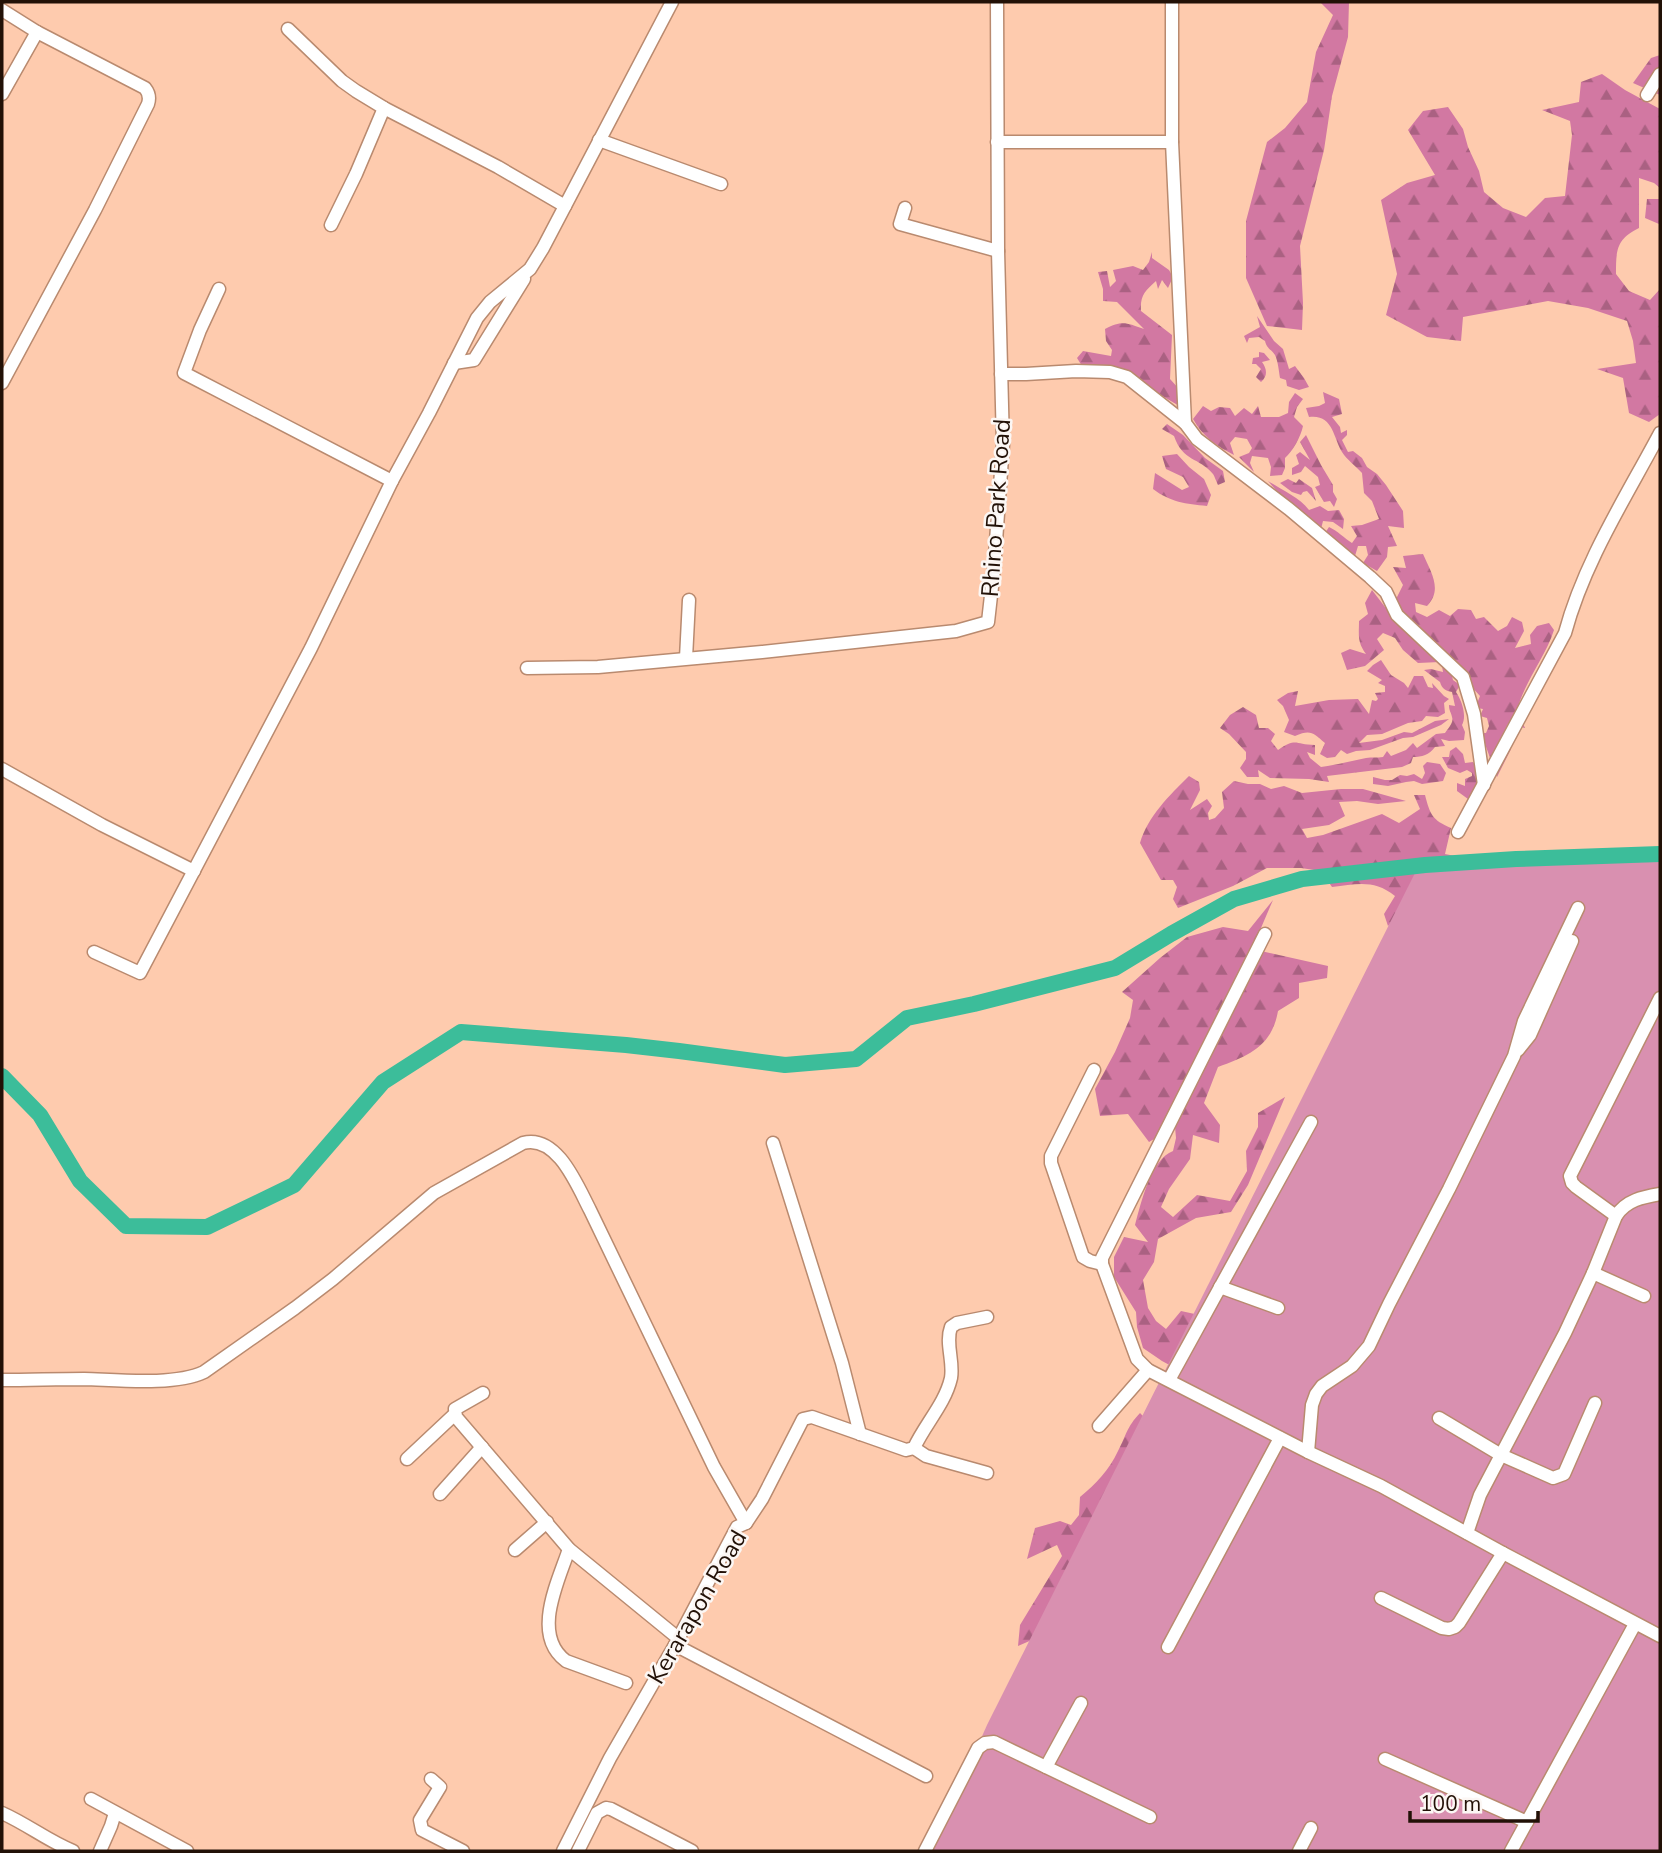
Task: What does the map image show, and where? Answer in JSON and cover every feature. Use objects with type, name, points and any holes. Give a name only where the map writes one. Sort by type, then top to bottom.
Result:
[{"type":"street","points":[[454,363],[474,359],[530,269],[672,2]]},
{"type":"street","name":"Rhino Park Road","points":[[527,668],[598,667],[762,652],[956,631],[988,622],[1003,444],[998,251],[997,2]]},
{"type":"street","points":[[1172,2],[1172,142],[1185,423]]},
{"type":"street","points":[[2,10],[37,32],[145,88],[149,94],[148,104],[88,222],[2,383]]},
{"type":"street","points":[[288,29],[342,81],[384,108],[498,167],[565,206]]},
{"type":"street","points":[[2,94],[37,32]]},
{"type":"street","points":[[1647,95],[1660,74]]},
{"type":"street","points":[[331,225],[384,108]]},
{"type":"street","points":[[598,140],[721,184]]},
{"type":"street","points":[[998,142],[1172,142]]},
{"type":"street","points":[[905,208],[900,224],[998,251]]},
{"type":"street","points":[[94,952],[140,974],[311,648],[392,481],[477,318],[485,307],[530,269]]},
{"type":"street","points":[[219,289],[184,373],[392,481]]},
{"type":"street","points":[[1001,374],[1076,371],[1110,372],[1127,377],[1185,423],[1197,439],[1289,509],[1378,584],[1386,592],[1396,615],[1463,677],[1474,714],[1484,785]]},
{"type":"street","points":[[1458,832],[1565,633],[1572,606],[1597,551],[1660,433]]},
{"type":"street","points":[[685,658],[689,600]]},
{"type":"street","points":[[2,768],[102,825],[194,871]]},
{"type":"street","points":[[1308,1452],[1312,1405],[1316,1394],[1322,1386],[1352,1366],[1369,1346],[1514,1056],[1532,1002],[1578,908]]},
{"type":"street","points":[[1265,934],[1102,1258],[1137,1359],[1148,1370],[1381,1486],[1660,1636]]},
{"type":"street","points":[[1514,1056],[1530,1035],[1572,941]]},
{"type":"street","points":[[1616,1216],[1576,1187],[1570,1176],[1660,998]]},
{"type":"street","points":[[1094,1070],[1051,1156],[1051,1163],[1082,1253],[1090,1261],[1102,1264]]},
{"type":"street","points":[[1169,1380],[1311,1122]]},
{"type":"street","name":"Kerarapon Road","points":[[2,1380],[144,1380],[187,1379],[195,1376],[295,1308],[435,1193],[523,1143],[538,1142],[552,1149],[590,1210],[714,1467],[746,1523],[737,1527],[677,1641],[610,1758],[563,1851]]},
{"type":"street","points":[[773,1143],[842,1363],[860,1434]]},
{"type":"street","points":[[1467,1533],[1480,1495],[1565,1333],[1616,1216],[1621,1208],[1630,1202],[1660,1194]]},
{"type":"street","points":[[1593,1273],[1644,1296]]},
{"type":"street","points":[[1220,1287],[1278,1308]]},
{"type":"street","points":[[746,1523],[762,1499],[803,1419],[812,1417],[906,1450],[914,1448],[949,1385],[952,1371],[949,1335],[951,1328],[957,1323],[987,1317]]},
{"type":"street","points":[[1099,1426],[1148,1370]]},
{"type":"street","points":[[483,1393],[454,1409],[455,1414],[569,1549],[677,1641],[926,1776]]},
{"type":"street","points":[[1439,1418],[1501,1455],[1553,1478],[1564,1474],[1595,1403]]},
{"type":"street","points":[[407,1459],[455,1414]]},
{"type":"street","points":[[1168,1647],[1280,1438]]},
{"type":"street","points":[[440,1494],[482,1447]]},
{"type":"street","points":[[914,1448],[926,1456],[987,1473]]},
{"type":"street","points":[[516,1550],[547,1522]]},
{"type":"street","points":[[569,1549],[550,1614],[548,1626],[551,1641],[559,1656],[566,1661],[626,1683]]},
{"type":"street","points":[[1381,1598],[1442,1628],[1455,1627],[1503,1553]]},
{"type":"street","points":[[1511,1851],[1635,1624]]},
{"type":"street","points":[[1046,1767],[1081,1703]]},
{"type":"street","points":[[925,1851],[979,1746],[988,1742],[994,1742],[1150,1817]]},
{"type":"street","points":[[1385,1759],[1527,1822]]},
{"type":"street","points":[[431,1779],[440,1787],[421,1820],[422,1830],[463,1851]]},
{"type":"street","points":[[91,1799],[187,1851]]},
{"type":"street","points":[[578,1851],[597,1813],[606,1808],[692,1851]]},
{"type":"street","points":[[2,1813],[32,1829],[54,1848],[73,1851]]},
{"type":"street","points":[[100,1851],[115,1813]]},
{"type":"street","points":[[1299,1851],[1311,1828]]},
{"type":"green space","points":[[1320,2],[1349,2],[1348,37],[1332,96],[1324,150],[1300,246],[1302,330],[1267,326],[1246,278],[1246,221],[1267,142],[1285,128],[1307,102],[1316,52],[1333,15]]},
{"type":"green space","points":[[1660,55],[1660,95],[1633,83],[1651,58]]},
{"type":"green space","points":[[1602,74],[1660,109],[1660,188],[1639,178],[1639,228],[1622,241],[1617,252],[1616,266],[1616,274],[1629,291],[1650,300],[1660,289],[1660,414],[1649,422],[1629,413],[1623,378],[1597,369],[1636,363],[1627,321],[1588,308],[1548,301],[1463,317],[1461,341],[1427,337],[1386,315],[1397,274],[1381,200],[1407,183],[1435,175],[1408,130],[1423,111],[1448,107],[1463,129],[1484,192],[1503,208],[1526,217],[1545,198],[1565,196],[1572,135],[1570,121],[1542,110],[1579,102],[1581,82]]},
{"type":"green space","points":[[1647,199],[1660,199],[1659,224],[1645,218]]},
{"type":"green space","points":[[1152,252],[1152,258],[1169,270],[1173,277],[1168,288],[1162,280],[1158,289],[1156,281],[1149,288],[1142,297],[1141,311],[1172,335],[1170,379],[1190,401],[1191,413],[1124,370],[1097,365],[1082,366],[1077,358],[1083,351],[1111,356],[1112,350],[1106,341],[1105,329],[1111,326],[1124,323],[1144,329],[1117,302],[1103,301],[1098,272],[1107,271],[1110,287],[1116,281],[1113,270],[1133,266],[1143,270]]},
{"type":"green space","points":[[1257,316],[1274,341],[1283,349],[1289,369],[1295,366],[1309,387],[1299,390],[1287,386],[1286,380],[1280,378],[1275,355],[1265,341],[1259,337],[1249,338],[1247,343],[1244,336],[1260,327]]},
{"type":"green space","points":[[1259,352],[1264,353],[1270,360],[1262,362],[1266,372],[1261,382],[1256,377],[1261,369],[1252,364],[1253,358],[1259,357]]},
{"type":"green space","points":[[1323,392],[1339,399],[1342,414],[1332,417],[1341,433],[1347,430],[1347,435],[1342,440],[1348,452],[1353,451],[1377,474],[1403,511],[1404,528],[1388,526],[1397,546],[1388,547],[1387,557],[1377,571],[1363,563],[1368,555],[1366,546],[1358,546],[1355,556],[1325,533],[1329,527],[1352,543],[1357,536],[1351,526],[1379,519],[1372,501],[1364,493],[1362,473],[1346,458],[1328,423],[1317,417],[1309,417],[1306,408],[1325,403]]},
{"type":"green space","points":[[1295,393],[1303,399],[1294,417],[1303,426],[1296,443],[1285,458],[1282,475],[1270,476],[1268,458],[1252,456],[1250,463],[1254,472],[1239,457],[1249,453],[1252,448],[1247,439],[1235,437],[1230,443],[1234,455],[1211,440],[1193,419],[1203,406],[1211,411],[1219,407],[1230,408],[1235,416],[1244,408],[1252,414],[1258,406],[1261,417],[1279,417],[1288,413],[1289,402]]},
{"type":"green space","points":[[1167,424],[1223,471],[1225,482],[1218,485],[1208,469],[1182,451],[1174,436],[1162,429]]},
{"type":"green space","points":[[1306,435],[1333,485],[1337,499],[1334,507],[1330,501],[1324,502],[1315,487],[1320,485],[1318,477],[1305,466],[1301,472],[1292,475],[1292,468],[1299,464],[1296,455],[1300,452],[1310,460],[1300,442]]},
{"type":"green space","points":[[1177,454],[1204,479],[1211,495],[1207,506],[1178,502],[1153,489],[1155,473],[1182,490],[1189,487],[1183,477],[1166,469],[1162,456]]},
{"type":"green space","points":[[1288,479],[1296,483],[1299,479],[1312,488],[1316,501],[1307,491],[1301,495],[1280,483]]},
{"type":"green space","points":[[1268,481],[1295,497],[1309,510],[1320,506],[1328,511],[1339,510],[1344,519],[1343,529],[1333,522],[1323,521],[1321,529],[1282,497]]},
{"type":"green space","points":[[1423,554],[1435,587],[1432,600],[1427,606],[1415,603],[1416,612],[1427,617],[1439,610],[1450,616],[1458,609],[1471,610],[1476,619],[1484,617],[1498,631],[1507,626],[1512,617],[1522,622],[1524,631],[1515,648],[1531,644],[1530,635],[1537,626],[1549,623],[1554,630],[1520,700],[1517,711],[1525,728],[1508,724],[1502,736],[1511,749],[1497,777],[1481,733],[1486,733],[1489,726],[1487,718],[1480,716],[1483,709],[1477,708],[1474,698],[1478,701],[1480,696],[1451,672],[1453,680],[1460,685],[1456,692],[1464,713],[1464,740],[1441,739],[1445,746],[1435,747],[1425,755],[1413,757],[1411,763],[1402,767],[1327,776],[1329,782],[1270,778],[1258,770],[1259,777],[1247,777],[1240,768],[1246,759],[1246,752],[1220,728],[1230,715],[1243,707],[1256,715],[1259,728],[1268,728],[1275,734],[1271,741],[1278,750],[1293,743],[1315,745],[1315,755],[1307,752],[1321,767],[1383,757],[1387,751],[1391,756],[1406,750],[1413,743],[1417,748],[1436,734],[1445,733],[1452,721],[1449,705],[1455,706],[1452,692],[1424,670],[1443,672],[1442,666],[1449,671],[1440,662],[1418,663],[1403,650],[1395,638],[1383,633],[1377,639],[1384,650],[1365,666],[1347,670],[1341,653],[1350,649],[1366,654],[1360,642],[1359,621],[1368,614],[1365,603],[1372,590],[1385,607],[1397,597],[1403,585],[1393,567],[1406,568],[1403,556]]},
{"type":"green space","points":[[1381,660],[1391,675],[1408,688],[1414,676],[1423,676],[1428,687],[1433,688],[1432,683],[1449,699],[1444,703],[1445,713],[1438,717],[1426,716],[1422,721],[1408,723],[1382,734],[1367,735],[1359,743],[1382,740],[1404,732],[1412,733],[1435,721],[1449,719],[1413,737],[1370,750],[1347,754],[1341,750],[1335,757],[1327,758],[1320,754],[1325,743],[1314,735],[1305,733],[1295,736],[1284,732],[1289,720],[1277,700],[1288,693],[1298,691],[1295,706],[1329,700],[1358,699],[1369,714],[1372,700],[1378,699],[1375,693],[1385,692],[1385,686],[1378,683],[1382,680],[1367,671]]},
{"type":"green space","points":[[1456,747],[1463,754],[1465,763],[1473,762],[1479,770],[1478,785],[1468,799],[1457,791],[1457,783],[1465,786],[1465,779],[1472,776],[1472,773],[1467,770],[1460,773],[1448,768],[1442,757],[1449,757],[1450,751]]},
{"type":"green space","points":[[1427,762],[1440,764],[1446,773],[1443,781],[1422,784],[1414,781],[1388,786],[1373,784],[1373,777],[1392,780],[1400,775],[1414,774],[1422,779],[1425,773],[1423,766]]},
{"type":"green space","points":[[1189,776],[1199,782],[1200,790],[1190,810],[1207,799],[1212,806],[1208,813],[1209,820],[1215,818],[1224,808],[1222,792],[1234,781],[1260,784],[1271,789],[1284,786],[1302,793],[1363,789],[1406,801],[1378,804],[1339,802],[1345,816],[1329,825],[1302,829],[1307,838],[1382,814],[1399,823],[1420,809],[1414,795],[1425,795],[1433,816],[1451,828],[1445,854],[1455,856],[1388,926],[1384,914],[1395,896],[1380,887],[1365,884],[1332,887],[1321,871],[1301,868],[1267,868],[1233,886],[1178,908],[1173,899],[1177,887],[1173,880],[1161,880],[1140,843],[1154,815]]},
{"type":"green space","points":[[1273,900],[1252,949],[1328,966],[1327,978],[1299,983],[1299,998],[1278,1011],[1265,1041],[1240,1059],[1218,1067],[1204,1103],[1220,1125],[1219,1143],[1193,1135],[1190,1159],[1169,1189],[1161,1207],[1173,1217],[1197,1195],[1230,1201],[1247,1171],[1246,1151],[1258,1127],[1258,1113],[1285,1097],[1248,1185],[1231,1212],[1196,1218],[1158,1239],[1154,1262],[1143,1280],[1148,1308],[1156,1321],[1166,1329],[1181,1311],[1213,1318],[1186,1374],[1143,1348],[1136,1312],[1114,1277],[1114,1257],[1124,1237],[1148,1242],[1135,1225],[1153,1172],[1165,1156],[1173,1151],[1175,1127],[1149,1142],[1128,1114],[1100,1116],[1095,1089],[1130,1018],[1133,1000],[1122,992],[1187,937],[1223,927],[1248,931]]},
{"type":"green space","points":[[1140,1413],[1146,1419],[1041,1636],[1018,1646],[1020,1625],[1062,1556],[1057,1545],[1027,1559],[1035,1528],[1060,1521],[1071,1525],[1079,1515],[1080,1497],[1106,1470],[1129,1427]]},
{"type":"shaded area","points":[[1660,856],[1660,1851],[931,1851],[987,1725],[1415,873],[1425,868]]},
{"type":"waterway","points":[[2,1076],[40,1115],[80,1181],[126,1226],[207,1227],[294,1185],[383,1082],[461,1032],[626,1045],[785,1065],[856,1059],[907,1018],[1115,968],[1234,899],[1302,879],[1425,865],[1660,854]]}]
